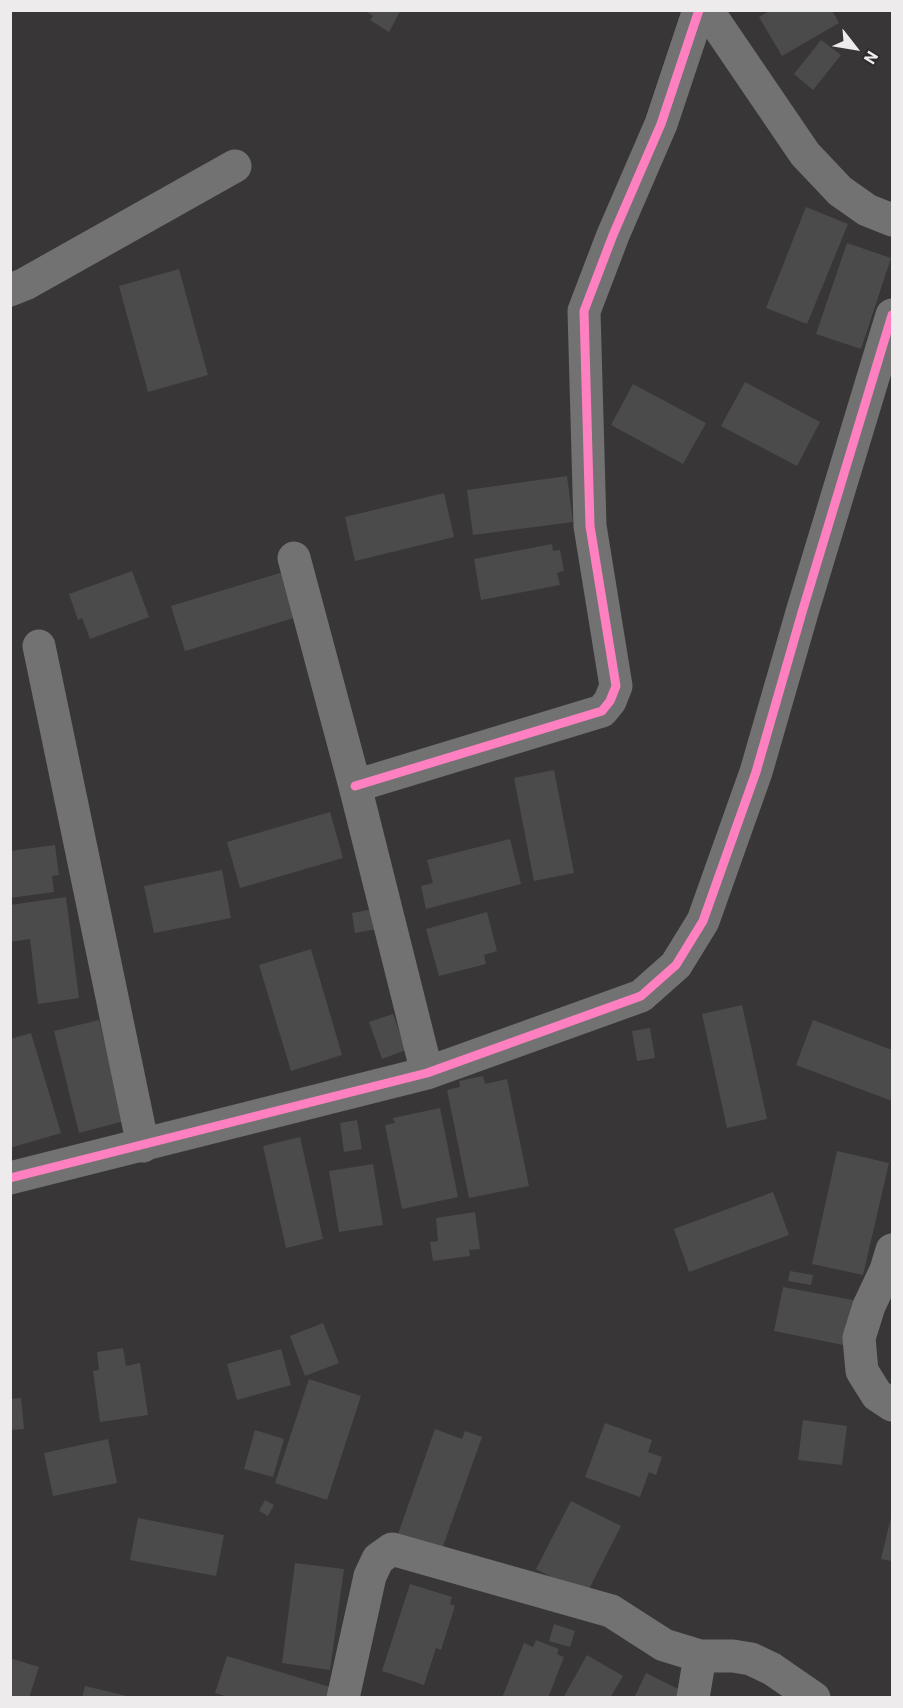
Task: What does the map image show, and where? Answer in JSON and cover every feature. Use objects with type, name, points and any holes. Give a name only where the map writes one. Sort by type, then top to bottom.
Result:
[{"type":"street","points":[[355,786],[602,711],[610,701],[616,686],[590,526],[584,311],[613,235],[661,124],[699,10]]},
{"type":"street","points":[[707,10],[805,154],[840,191],[867,210],[892,220]]},
{"type":"street","points":[[10,290],[235,165]]},
{"type":"street","points":[[10,1178],[427,1073],[641,996],[676,965],[703,921],[756,772],[892,315]]},
{"type":"street","points":[[294,558],[355,786],[427,1073]]},
{"type":"street","points":[[39,646],[143,1146]]},
{"type":"street","points":[[892,1250],[886,1270],[869,1306],[859,1338],[861,1371],[877,1395],[892,1405]]},
{"type":"street","points":[[343,1698],[370,1576],[378,1559],[392,1549],[611,1611],[664,1645],[700,1656],[733,1656],[751,1659],[772,1669],[814,1698]]},
{"type":"street","points":[[693,1698],[700,1656]]},
{"type":"building","points":[[364,10],[401,10],[389,32],[370,20],[373,16]]},
{"type":"building","points":[[771,10],[832,10],[839,23],[782,56],[759,17]]},
{"type":"building","points":[[821,40],[841,55],[813,90],[794,74]]},
{"type":"building","points":[[806,207],[848,224],[807,324],[766,308]]},
{"type":"building","points":[[847,243],[891,258],[861,349],[816,334]]},
{"type":"building","points":[[179,269],[208,375],[148,392],[119,286]]},
{"type":"building","points":[[745,382],[820,422],[797,466],[721,426]]},
{"type":"building","points":[[633,384],[706,423],[683,464],[611,425]]},
{"type":"building","points":[[567,476],[573,522],[473,535],[467,490]]},
{"type":"building","points":[[444,493],[454,537],[355,561],[345,517]]},
{"type":"building","points":[[552,544],[553,551],[560,550],[564,571],[557,573],[560,585],[481,600],[474,559]]},
{"type":"building","points":[[132,571],[149,617],[90,639],[82,618],[78,620],[69,594]]},
{"type":"building","points":[[283,572],[297,617],[185,651],[171,606]]},
{"type":"building","points":[[554,770],[574,873],[534,881],[514,778]]},
{"type":"building","points":[[330,812],[343,858],[240,888],[227,842]]},
{"type":"building","points":[[510,839],[521,884],[426,909],[421,886],[433,883],[427,860]]},
{"type":"building","points":[[55,845],[59,875],[52,876],[54,892],[10,898],[10,851]]},
{"type":"building","points":[[222,870],[231,918],[154,933],[144,886]]},
{"type":"building","points":[[66,897],[79,998],[38,1004],[30,939],[10,942],[10,905]]},
{"type":"building","points":[[373,909],[377,929],[355,933],[352,913]]},
{"type":"building","points":[[487,912],[497,951],[484,955],[486,964],[439,976],[426,929]]},
{"type":"building","points":[[311,949],[342,1055],[291,1071],[259,965]]},
{"type":"building","points":[[742,1005],[767,1119],[727,1128],[702,1014]]},
{"type":"building","points":[[393,1014],[406,1050],[382,1059],[369,1022]]},
{"type":"building","points":[[99,1020],[124,1121],[79,1133],[54,1031]]},
{"type":"building","points":[[813,1020],[892,1050],[892,1101],[796,1065]]},
{"type":"building","points":[[650,1028],[655,1058],[637,1061],[632,1031]]},
{"type":"building","points":[[31,1033],[61,1133],[10,1148],[10,1039]]},
{"type":"building","points":[[483,1076],[485,1084],[507,1079],[529,1186],[469,1198],[447,1090],[460,1087],[459,1081]]},
{"type":"building","points":[[440,1108],[458,1197],[402,1209],[385,1125],[395,1123],[393,1118]]},
{"type":"building","points":[[357,1120],[362,1149],[344,1152],[340,1123]]},
{"type":"building","points":[[300,1137],[323,1239],[286,1248],[263,1146]]},
{"type":"building","points":[[837,1151],[889,1163],[863,1275],[812,1264]]},
{"type":"building","points":[[373,1164],[383,1225],[339,1232],[329,1171]]},
{"type":"building","points":[[773,1192],[789,1235],[689,1272],[674,1229]]},
{"type":"building","points":[[475,1212],[480,1249],[469,1250],[470,1256],[433,1261],[430,1242],[438,1241],[436,1218]]},
{"type":"building","points":[[790,1271],[813,1275],[811,1285],[788,1281]]},
{"type":"building","points":[[783,1287],[858,1301],[848,1346],[774,1331]]},
{"type":"building","points":[[323,1323],[339,1363],[305,1376],[290,1336]]},
{"type":"building","points":[[123,1348],[126,1366],[140,1363],[148,1415],[100,1422],[93,1371],[99,1370],[97,1352]]},
{"type":"building","points":[[281,1349],[291,1385],[237,1400],[227,1364]]},
{"type":"building","points":[[309,1379],[361,1396],[327,1500],[275,1483]]},
{"type":"building","points":[[21,1398],[24,1429],[10,1430],[10,1399]]},
{"type":"building","points":[[803,1420],[847,1426],[842,1465],[798,1460]]},
{"type":"building","points":[[605,1423],[652,1440],[648,1452],[662,1457],[656,1475],[649,1472],[640,1497],[585,1477]]},
{"type":"building","points":[[435,1429],[462,1439],[465,1431],[482,1437],[442,1549],[398,1534]]},
{"type":"building","points":[[255,1430],[284,1439],[273,1477],[244,1469]]},
{"type":"building","points":[[108,1439],[117,1483],[53,1496],[44,1453]]},
{"type":"building","points":[[265,1500],[274,1505],[268,1516],[259,1511]]},
{"type":"building","points":[[571,1501],[621,1526],[586,1595],[536,1569]]},
{"type":"building","points":[[892,1513],[892,1561],[881,1559]]},
{"type":"building","points":[[138,1518],[224,1535],[216,1576],[130,1560]]},
{"type":"building","points":[[295,1563],[344,1569],[330,1670],[282,1663]]},
{"type":"building","points":[[410,1584],[452,1597],[450,1604],[455,1606],[441,1650],[436,1648],[424,1685],[382,1671]]},
{"type":"building","points":[[554,1624],[575,1631],[570,1647],[549,1641]]},
{"type":"building","points":[[536,1640],[559,1649],[557,1654],[564,1657],[548,1698],[502,1698],[524,1643],[533,1647]]},
{"type":"building","points":[[587,1655],[623,1676],[610,1698],[563,1698]]},
{"type":"building","points":[[227,1656],[330,1687],[326,1698],[231,1698],[215,1693]]},
{"type":"building","points":[[10,1658],[39,1667],[29,1698],[10,1697]]},
{"type":"building","points":[[646,1673],[682,1691],[679,1698],[634,1698]]},
{"type":"building","points":[[85,1686],[131,1697],[131,1698],[82,1698]]},
{"type":"cycle path","points":[[355,786],[602,711],[610,701],[616,686],[590,526],[584,311],[613,235],[661,124],[699,10]]},
{"type":"cycle path","points":[[10,1178],[427,1073],[641,996],[676,965],[703,921],[756,772],[892,315]]}]
